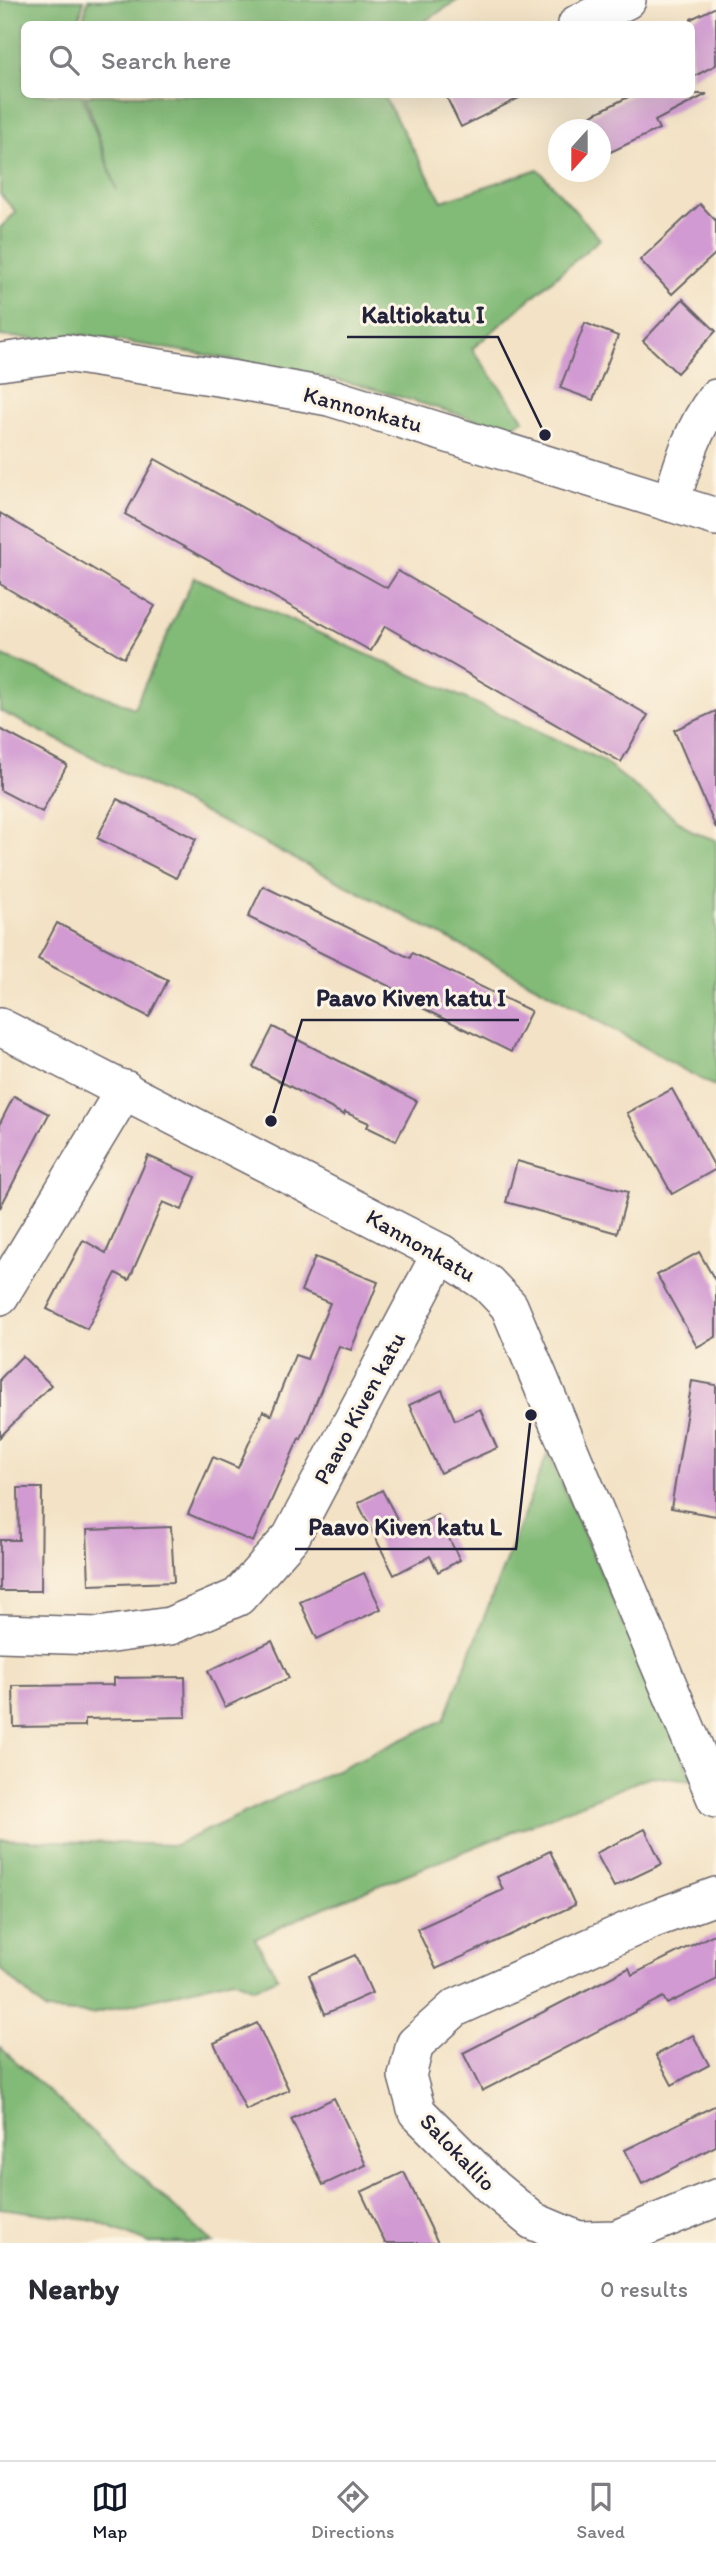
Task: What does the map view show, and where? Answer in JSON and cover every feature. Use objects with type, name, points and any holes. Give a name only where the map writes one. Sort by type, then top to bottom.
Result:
[{"type":"street","points":[[583,21],[627,0]]},
{"type":"street","name":"Kannonkatu","points":[[0,362],[65,354],[329,397],[716,517]]},
{"type":"street","points":[[671,503],[700,422],[716,398]]},
{"type":"street","name":"Kannonkatu","points":[[0,1027],[441,1252],[488,1284],[509,1306],[716,1799]]},
{"type":"street","points":[[0,1296],[125,1089]]},
{"type":"street","name":"Paavo Kiven katu","points":[[0,1633],[98,1636],[170,1626],[238,1597],[291,1537],[441,1252]]},
{"type":"street","name":"Salokallio","points":[[716,1896],[651,1920],[455,2008],[415,2044],[407,2076],[417,2112],[493,2188],[533,2221],[578,2240],[616,2239],[716,2198]]},
{"type":"green space","points":[[0,0],[84,0],[79,21],[21,21],[21,98],[83,98],[117,191],[86,98],[385,98],[442,201],[538,169],[600,239],[472,349],[524,420],[507,429],[360,385],[207,355],[75,334],[48,340],[0,336],[0,228],[16,212],[0,194]]},
{"type":"green space","points":[[88,0],[458,0],[425,21],[83,21]]},
{"type":"green space","points":[[194,577],[600,759],[693,832],[716,840],[716,1087],[551,994],[397,912],[0,711],[0,655],[134,708]]},
{"type":"green space","points":[[548,1452],[693,1781],[651,1776],[306,1915],[255,1939],[278,1978],[254,1988],[233,1979],[92,2014],[46,2011],[0,1968],[0,1839],[175,1845],[444,1720]]},
{"type":"green space","points":[[0,2047],[213,2243],[149,2243],[95,2221],[0,2208]]},
{"type":"building","points":[[716,7],[716,65],[695,76],[695,21],[691,19]]},
{"type":"building","points":[[695,94],[707,94],[655,121],[659,129],[611,152],[611,119],[584,119],[626,98],[695,98]]},
{"type":"building","points":[[447,98],[519,98],[461,127]]},
{"type":"building","points":[[700,204],[716,221],[716,253],[672,294],[640,260]]},
{"type":"building","points":[[683,299],[716,331],[677,373],[643,341]]},
{"type":"building","points":[[585,323],[618,336],[593,400],[560,388]]},
{"type":"building","points":[[155,459],[387,588],[398,571],[648,715],[621,762],[385,626],[371,651],[125,514]]},
{"type":"building","points":[[0,513],[155,606],[124,658],[0,584]]},
{"type":"building","points":[[716,711],[716,828],[674,730]]},
{"type":"building","points":[[0,729],[67,765],[42,812],[0,790]]},
{"type":"building","points":[[117,799],[196,839],[176,878],[97,838]]},
{"type":"building","points":[[263,886],[410,958],[412,953],[531,1011],[511,1052],[392,993],[395,989],[248,917]]},
{"type":"building","points":[[57,923],[168,980],[149,1017],[38,959]]},
{"type":"building","points":[[273,1027],[417,1101],[396,1141],[367,1127],[369,1123],[345,1112],[344,1115],[253,1067]]},
{"type":"building","points":[[672,1089],[716,1169],[672,1194],[627,1113]]},
{"type":"building","points":[[14,1096],[49,1114],[0,1208],[0,1123]]},
{"type":"building","points":[[148,1156],[196,1177],[182,1210],[163,1202],[129,1280],[116,1273],[87,1329],[47,1309],[83,1240],[106,1253]]},
{"type":"building","points":[[517,1161],[628,1192],[617,1233],[506,1202]]},
{"type":"building","points":[[699,1252],[716,1282],[716,1337],[697,1347],[657,1275]]},
{"type":"building","points":[[315,1257],[378,1282],[351,1350],[339,1346],[301,1439],[299,1438],[253,1542],[188,1514],[213,1457],[238,1468],[263,1411],[271,1415],[295,1355],[307,1359],[330,1303],[301,1291]]},
{"type":"building","points":[[22,1356],[51,1385],[0,1437],[0,1379]]},
{"type":"building","points":[[692,1381],[716,1385],[716,1516],[671,1508]]},
{"type":"building","points":[[442,1390],[455,1420],[480,1409],[497,1448],[440,1473],[409,1405]]},
{"type":"building","points":[[18,1488],[42,1488],[41,1591],[0,1591],[0,1540],[19,1540]]},
{"type":"building","points":[[382,1490],[404,1532],[437,1515],[460,1560],[438,1572],[430,1556],[394,1575],[358,1503]]},
{"type":"building","points":[[171,1527],[174,1582],[89,1585],[87,1530]]},
{"type":"building","points":[[364,1573],[381,1609],[317,1639],[300,1602]]},
{"type":"building","points":[[272,1641],[289,1678],[225,1707],[208,1671]]},
{"type":"building","points":[[185,1677],[186,1717],[85,1719],[85,1726],[14,1727],[13,1686],[114,1685],[114,1678]]},
{"type":"building","points":[[645,1829],[662,1864],[614,1887],[596,1853]]},
{"type":"building","points":[[550,1851],[575,1905],[436,1969],[417,1929],[503,1890],[497,1877]]},
{"type":"building","points":[[716,1933],[716,1980],[667,2004],[663,1997],[482,2091],[463,2053],[629,1968],[632,1975]]},
{"type":"building","points":[[355,1955],[372,1993],[325,2014],[309,1975]]},
{"type":"building","points":[[257,2023],[289,2090],[246,2110],[214,2043]]},
{"type":"building","points":[[693,2035],[709,2065],[672,2085],[656,2055]]},
{"type":"building","points":[[334,2098],[366,2165],[323,2185],[291,2119]]},
{"type":"building","points":[[716,2105],[716,2146],[642,2184],[625,2150]]},
{"type":"building","points":[[404,2172],[438,2243],[385,2243],[361,2192]]},
{"type":"place","name":"Kaltiokatu I","points":[[545,435]]},
{"type":"place","name":"Paavo Kiven katu I","points":[[271,1121]]},
{"type":"place","name":"Paavo Kiven katu L","points":[[531,1415]]}]
